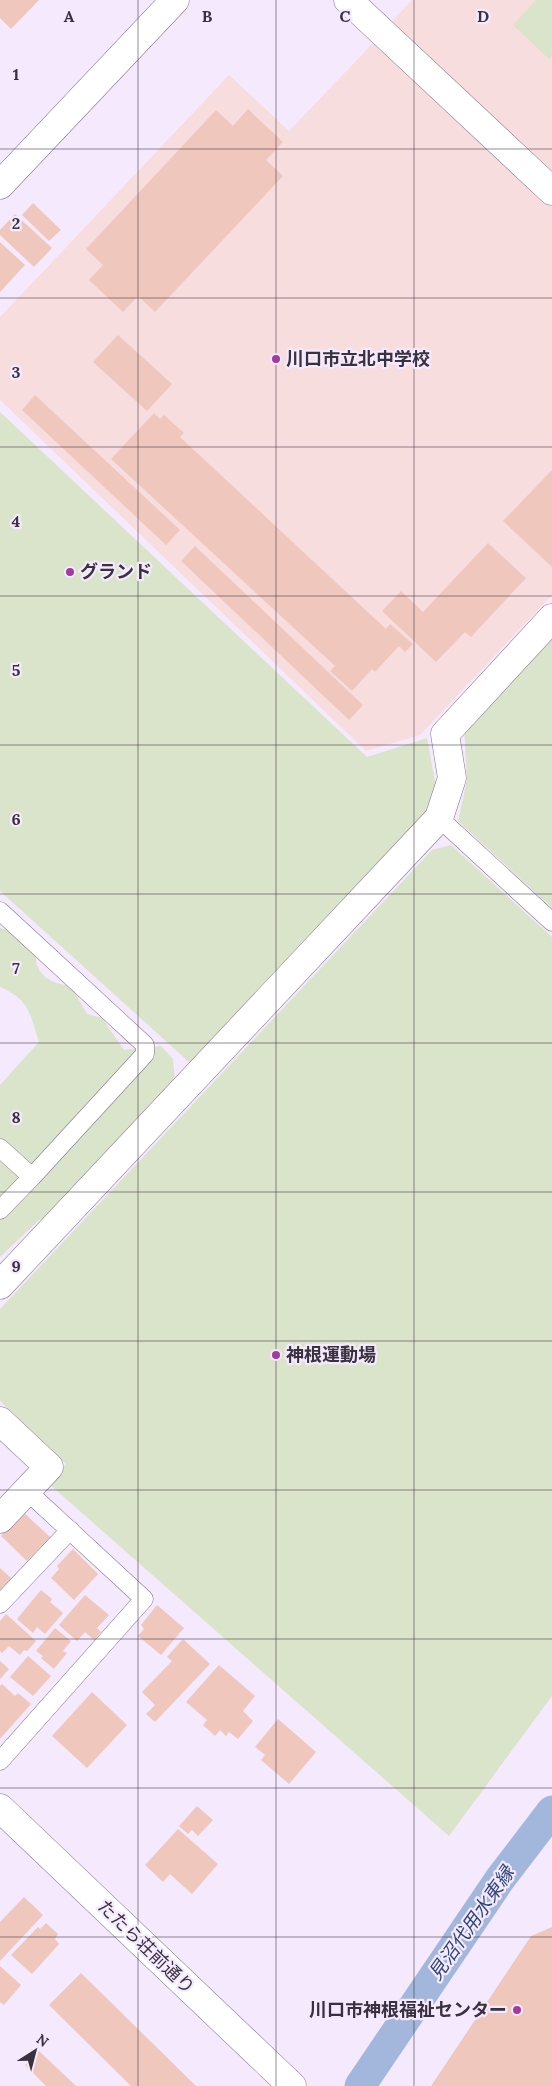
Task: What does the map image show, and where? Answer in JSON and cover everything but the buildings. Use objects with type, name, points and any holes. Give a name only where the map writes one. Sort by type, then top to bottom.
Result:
[{"type":"street","points":[[0,185],[175,0]]},
{"type":"street","points":[[348,0],[552,191]]},
{"type":"street","points":[[0,1285],[439,818],[452,778],[445,734],[552,618]]},
{"type":"street","points":[[0,1421],[49,1467],[0,1519]]},
{"type":"street","name":"たたら荘前通り","points":[[0,1808],[292,2086]]},
{"type":"lane","points":[[439,818],[552,922]]},
{"type":"lane","points":[[0,911],[145,1046],[145,1054],[0,1210]]},
{"type":"lane","points":[[0,1148],[32,1177]]},
{"type":"lane","points":[[0,1760],[144,1599],[26,1490]]},
{"type":"lane","points":[[0,1604],[70,1530]]},
{"type":"shaded area","points":[[412,0],[552,0],[552,173],[392,21]]},
{"type":"shaded area","name":"川口市立北中学校","points":[[375,41],[552,207],[552,595],[420,735],[366,751],[0,400],[0,317],[229,75],[289,131]]},
{"type":"green space","points":[[536,0],[552,0],[552,56],[549,59],[513,25]]},
{"type":"green space","points":[[0,412],[367,757],[427,738],[438,798],[190,1063],[0,891]]},
{"type":"green space","points":[[552,628],[552,908],[458,821],[467,780],[464,726]]},
{"type":"green space","name":"神根運動場","points":[[451,845],[552,937],[552,1696],[449,1836],[49,1484],[66,1464],[0,1401],[0,1309],[432,850]]},
{"type":"green space","points":[[0,928],[15,933],[32,945],[36,953],[37,965],[42,974],[55,982],[71,986],[87,1014],[102,1018],[124,1050],[161,1046],[173,1059],[175,1080],[135,1127],[107,1150],[98,1167],[54,1215],[39,1220],[0,1257],[0,1085],[39,1042],[31,1016],[23,1003],[10,992],[0,987]]},
{"type":"waterway","name":"見沼代用水東縁","points":[[360,2086],[500,1879],[552,1811]]},
{"type":"place","name":"川口市立北中学校","points":[[276,359]]},
{"type":"place","name":"グランド","points":[[70,572]]},
{"type":"place","name":"神根運動場","points":[[276,1355]]},
{"type":"place","name":"川口市神根福祉センター","points":[[517,2010]]}]
